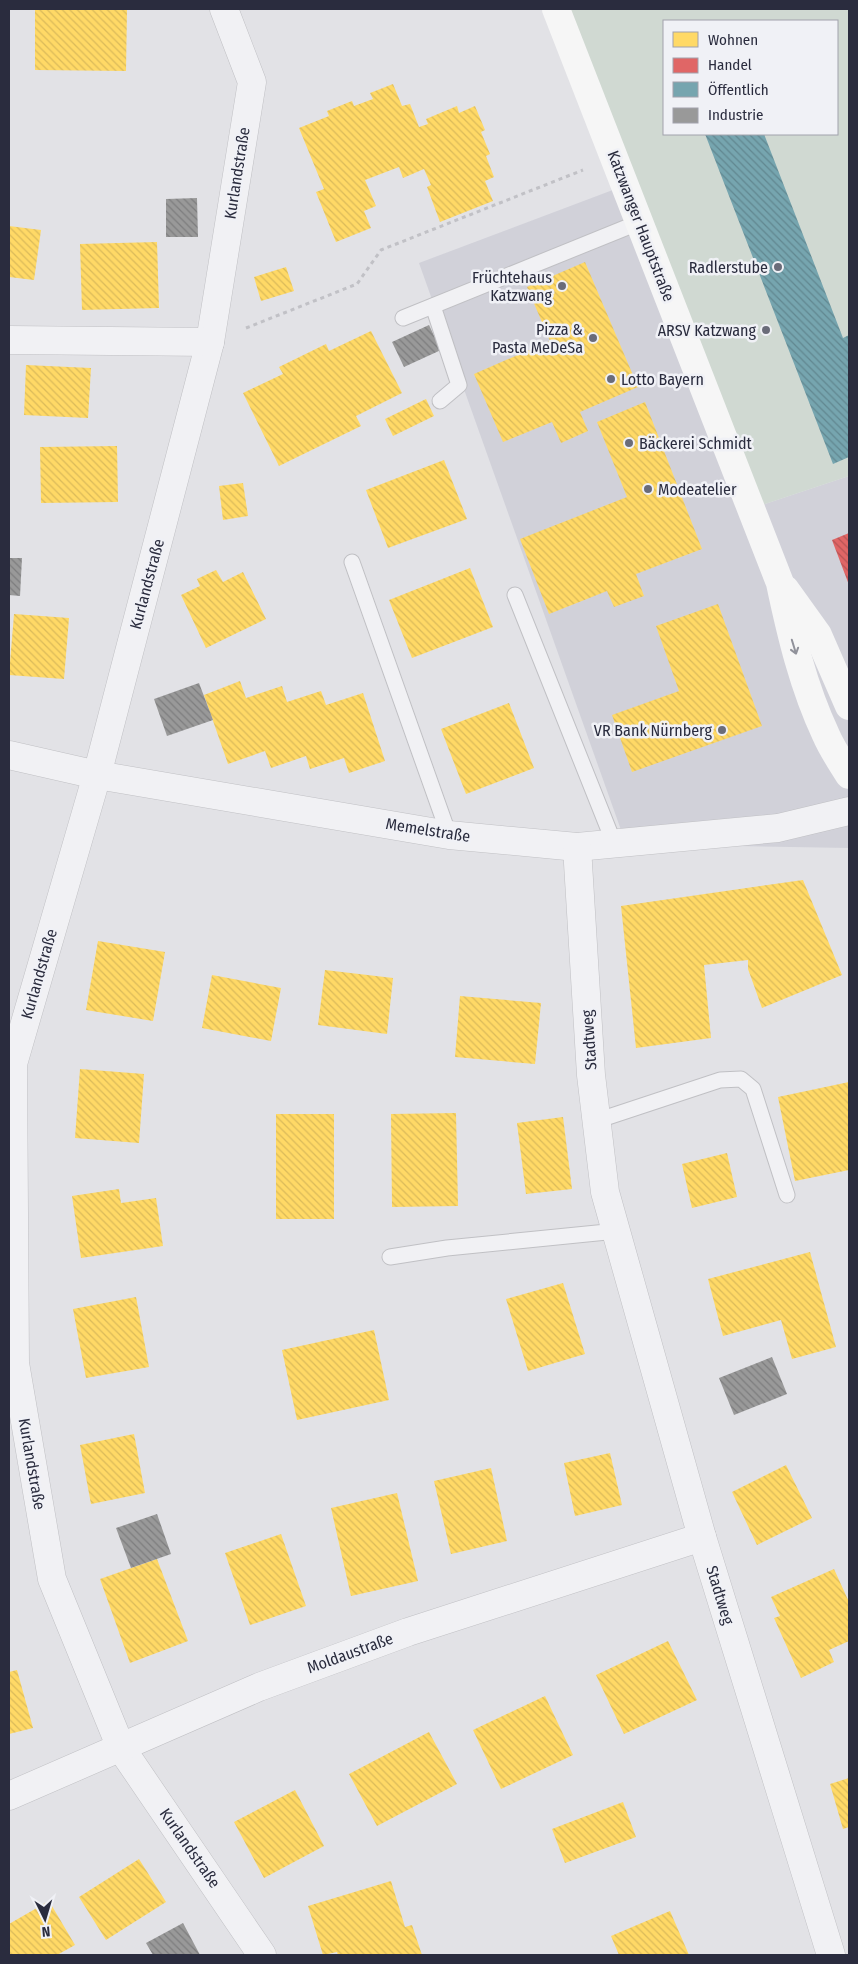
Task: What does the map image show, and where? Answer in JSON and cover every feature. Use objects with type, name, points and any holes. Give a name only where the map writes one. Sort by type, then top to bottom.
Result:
[{"type":"main road","name":"Katzwanger Hauptstraße","points":[[556,9],[780,583],[792,641],[811,699],[826,736],[849,775]]},
{"type":"main road","name":"Katzwanger Hauptstraße","points":[[780,583],[818,634],[849,706]]},
{"type":"street","name":"Kurlandstraße","points":[[224,9],[252,82],[210,342],[97,775],[16,1031],[13,1064],[12,1364],[52,1578],[121,1748],[262,1955]]},
{"type":"street","points":[[9,340],[210,342]]},
{"type":"street","name":"Memelstraße","points":[[9,755],[97,775],[449,835],[577,847],[778,828],[849,811]]},
{"type":"street","name":"Stadtweg","points":[[577,847],[591,1075],[605,1192],[702,1537],[831,1955]]},
{"type":"street","name":"Moldaustraße","points":[[9,1796],[259,1687],[408,1632],[702,1537]]},
{"type":"lane","points":[[403,318],[640,222]]},
{"type":"lane","points":[[433,306],[459,385],[440,401]]},
{"type":"lane","points":[[352,562],[449,835]]},
{"type":"lane","points":[[515,595],[614,843]]},
{"type":"lane","points":[[596,1121],[720,1080],[741,1079],[753,1089],[787,1195]]},
{"type":"lane","points":[[390,1258],[447,1248],[617,1231]]},
{"type":"path","points":[[210,342],[357,284],[381,250],[614,157]]},
{"type":"shaded area","name":"ARSV Katzwang","points":[[558,9],[849,9],[849,476],[753,508]]},
{"type":"shaded area","points":[[626,185],[753,508],[849,476],[849,848],[626,844],[419,263]]},
{"type":"building: Wohnen","points":[[35,9],[127,9],[126,71],[35,70]]},
{"type":"building: Wohnen","points":[[393,84],[402,106],[410,104],[419,127],[428,124],[426,119],[457,106],[459,113],[475,106],[485,130],[481,132],[490,154],[486,156],[494,177],[485,181],[493,201],[440,222],[427,187],[431,185],[424,169],[403,178],[399,167],[365,180],[376,206],[364,211],[371,228],[336,242],[316,192],[324,189],[299,128],[329,116],[327,111],[352,101],[354,106],[373,99],[370,93]]},
{"type":"building: Wohnen","points":[[9,226],[41,230],[34,280],[9,277]]},
{"type":"building: Wohnen","points":[[157,242],[159,308],[82,310],[80,244]]},
{"type":"building: Wohnen","points":[[585,262],[638,387],[580,412],[588,431],[561,443],[552,422],[503,442],[474,374],[550,341],[527,287]]},
{"type":"building: Wohnen","points":[[286,267],[294,291],[261,301],[254,277]]},
{"type":"building: Wohnen","points":[[371,331],[402,393],[356,416],[361,426],[279,466],[243,393],[283,374],[279,367],[326,344],[329,351]]},
{"type":"building: Wohnen","points":[[26,365],[91,368],[88,418],[24,415]]},
{"type":"building: Wohnen","points":[[426,399],[434,416],[393,436],[385,419]]},
{"type":"building: Wohnen","points":[[645,402],[702,549],[636,574],[644,596],[614,607],[607,591],[549,614],[520,539],[627,497],[597,422]]},
{"type":"building: Wohnen","points":[[117,446],[118,502],[41,503],[40,447]]},
{"type":"building: Wohnen","points":[[444,460],[467,519],[388,548],[366,490]]},
{"type":"building: Wohnen","points":[[243,483],[248,516],[223,520],[219,486]]},
{"type":"building: Wohnen","points":[[470,568],[493,627],[412,658],[389,600]]},
{"type":"building: Wohnen","points":[[216,570],[223,582],[243,572],[266,619],[206,648],[181,595],[200,586],[197,579]]},
{"type":"building: Wohnen","points":[[718,604],[762,726],[632,772],[612,715],[679,691],[656,626]]},
{"type":"building: Wohnen","points":[[14,614],[69,618],[64,679],[9,675]]},
{"type":"building: Wohnen","points":[[240,681],[246,698],[282,686],[287,702],[321,691],[326,705],[363,693],[385,761],[349,773],[344,758],[310,769],[306,756],[271,768],[265,751],[228,764],[204,695]]},
{"type":"building: Wohnen","points":[[509,703],[534,768],[466,794],[441,729]]},
{"type":"building: Wohnen","points":[[803,880],[842,975],[762,1008],[748,969],[748,960],[704,965],[711,1038],[636,1048],[621,906]]},
{"type":"building: Wohnen","points":[[98,941],[165,952],[153,1021],[86,1010]]},
{"type":"building: Wohnen","points":[[325,970],[393,978],[387,1034],[318,1025]]},
{"type":"building: Wohnen","points":[[212,975],[281,988],[271,1041],[202,1028]]},
{"type":"building: Wohnen","points":[[460,996],[541,1003],[535,1064],[455,1057]]},
{"type":"building: Wohnen","points":[[80,1069],[144,1074],[139,1143],[75,1138]]},
{"type":"building: Wohnen","points":[[849,1082],[849,1170],[795,1181],[778,1097]]},
{"type":"building: Wohnen","points":[[456,1113],[458,1206],[392,1207],[391,1114]]},
{"type":"building: Wohnen","points":[[276,1114],[334,1114],[334,1219],[276,1219]]},
{"type":"building: Wohnen","points":[[563,1117],[572,1189],[526,1194],[517,1123]]},
{"type":"building: Wohnen","points":[[727,1153],[737,1197],[692,1208],[682,1164]]},
{"type":"building: Wohnen","points":[[119,1189],[121,1203],[156,1198],[163,1246],[81,1258],[72,1196]]},
{"type":"building: Wohnen","points":[[810,1252],[836,1347],[792,1359],[781,1320],[723,1336],[708,1279]]},
{"type":"building: Wohnen","points":[[563,1283],[585,1354],[528,1371],[506,1299]]},
{"type":"building: Wohnen","points":[[136,1297],[149,1367],[86,1378],[73,1309]]},
{"type":"building: Wohnen","points":[[374,1330],[389,1400],[297,1420],[282,1350]]},
{"type":"building: Wohnen","points":[[134,1434],[145,1493],[91,1504],[80,1445]]},
{"type":"building: Wohnen","points":[[610,1453],[622,1505],[575,1516],[564,1463]]},
{"type":"building: Wohnen","points":[[786,1465],[812,1518],[757,1545],[732,1492]]},
{"type":"building: Wohnen","points":[[491,1468],[507,1541],[451,1554],[434,1481]]},
{"type":"building: Wohnen","points":[[397,1493],[418,1581],[351,1596],[331,1508]]},
{"type":"building: Wohnen","points":[[281,1534],[306,1606],[250,1625],[225,1553]]},
{"type":"building: Wohnen","points":[[157,1559],[188,1641],[130,1663],[100,1579]]},
{"type":"building: Wohnen","points":[[834,1569],[849,1602],[849,1641],[829,1650],[834,1662],[801,1678],[774,1618],[780,1616],[771,1597]]},
{"type":"building: Wohnen","points":[[668,1641],[697,1700],[624,1734],[596,1675]]},
{"type":"building: Wohnen","points":[[17,1670],[33,1728],[9,1734],[9,1672]]},
{"type":"building: Wohnen","points":[[545,1696],[573,1755],[501,1789],[473,1730]]},
{"type":"building: Wohnen","points":[[429,1732],[457,1784],[377,1826],[349,1774]]},
{"type":"building: Wohnen","points":[[849,1778],[849,1827],[843,1829],[830,1784]]},
{"type":"building: Wohnen","points":[[295,1790],[324,1846],[264,1878],[234,1822]]},
{"type":"building: Wohnen","points":[[623,1802],[636,1837],[565,1863],[552,1829]]},
{"type":"building: Wohnen","points":[[139,1859],[166,1902],[106,1940],[79,1897]]},
{"type":"building: Wohnen","points":[[391,1881],[405,1927],[412,1925],[422,1955],[338,1955],[337,1952],[323,1955],[308,1906]]},
{"type":"building: Wohnen","points":[[49,1901],[75,1945],[57,1955],[9,1955],[9,1924]]},
{"type":"building: Wohnen","points":[[670,1911],[689,1955],[619,1955],[611,1936]]},
{"type":"building: Handel","points":[[849,533],[849,585],[832,540]]},
{"type":"building: Öffentlich","points":[[705,135],[764,135],[843,338],[849,335],[849,457],[833,464]]},
{"type":"building: Industrie","points":[[197,198],[198,237],[166,237],[166,199]]},
{"type":"building: Industrie","points":[[429,325],[441,350],[404,367],[392,342]]},
{"type":"building: Industrie","points":[[9,558],[22,558],[20,596],[9,595]]},
{"type":"building: Industrie","points":[[199,683],[213,720],[167,736],[154,699]]},
{"type":"building: Industrie","points":[[772,1357],[787,1394],[734,1415],[719,1378]]},
{"type":"building: Industrie","points":[[157,1514],[171,1554],[131,1568],[116,1528]]},
{"type":"building: Industrie","points":[[183,1923],[200,1955],[153,1955],[146,1943]]},
{"type":"place","name":"Radlerstube","points":[[778,267]]},
{"type":"place","name":"Früchtehaus Katzwang","points":[[562,286]]},
{"type":"place","name":"ARSV Katzwang","points":[[766,330]]},
{"type":"place","name":"Pizza & Pasta MeDeSa","points":[[593,338]]},
{"type":"place","name":"Lotto Bayern","points":[[611,379]]},
{"type":"place","name":"Bäckerei Schmidt","points":[[629,443]]},
{"type":"place","name":"Modeatelier","points":[[648,489]]},
{"type":"place","name":"VR Bank Nürnberg","points":[[722,730]]}]
